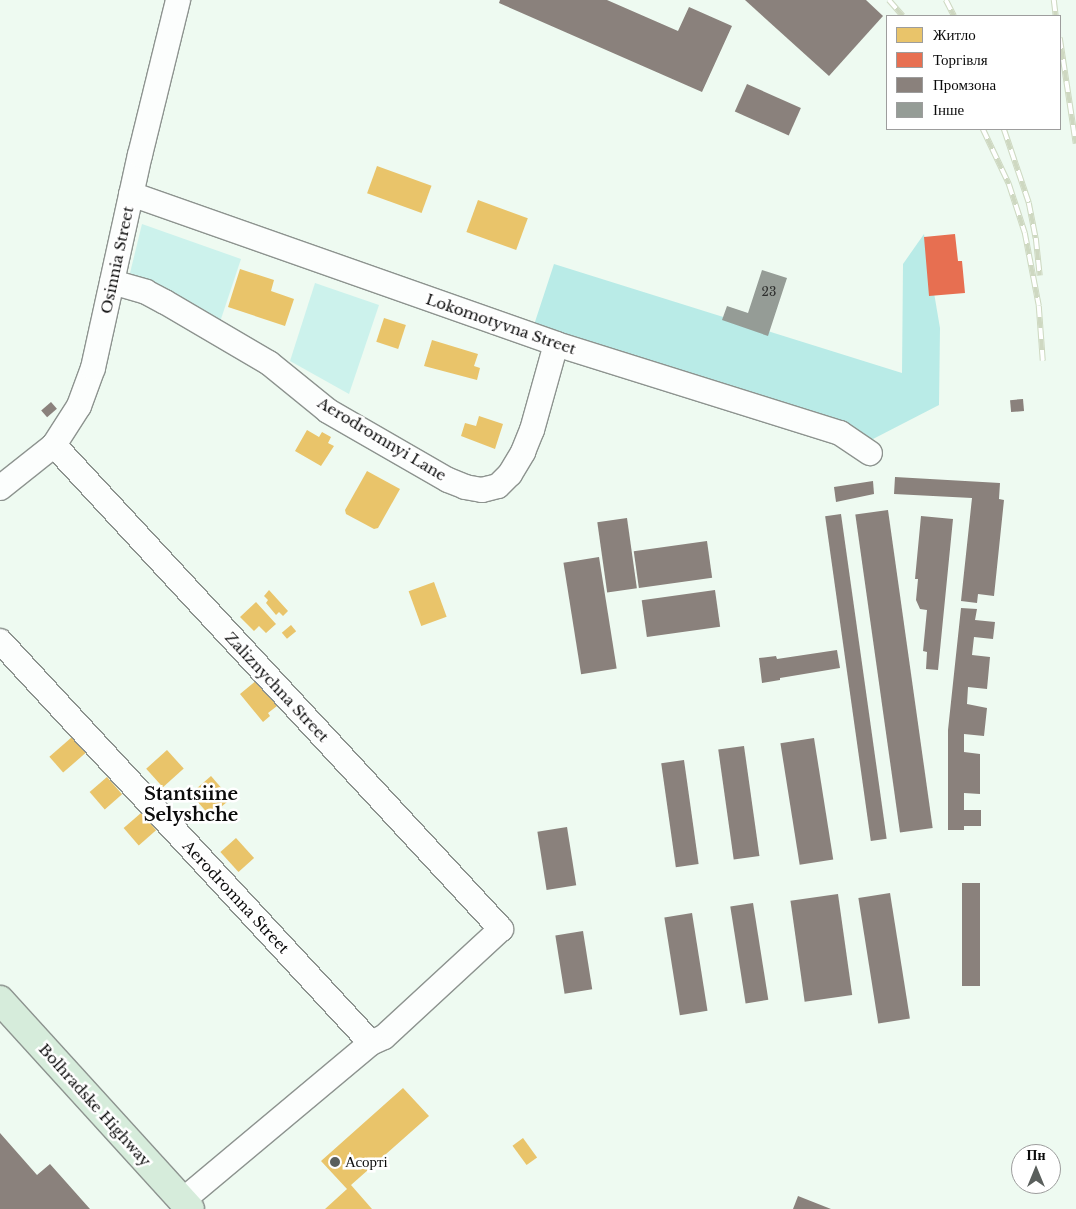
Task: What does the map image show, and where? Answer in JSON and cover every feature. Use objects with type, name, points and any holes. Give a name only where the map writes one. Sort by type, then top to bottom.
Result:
[{"type":"main road","name":"Bolhradske Highway","points":[[0,1000],[186,1205]]},
{"type":"street","name":"Osinnia Street","points":[[0,488],[54,445],[79,406],[93,368],[178,0]]},
{"type":"street","name":"Lokomotyvna Street","points":[[132,194],[556,344],[840,433],[870,453]]},
{"type":"street","name":"Aerodromnyi Lane","points":[[112,282],[146,292],[165,302],[269,363],[328,410],[448,480],[465,487],[482,490],[498,486],[510,474],[523,452],[532,430],[556,344]]},
{"type":"street","name":"Zaliznychna Street","points":[[54,445],[501,930],[384,1037],[370,1043]]},
{"type":"street","name":"Aerodromna Street","points":[[0,641],[370,1043]]},
{"type":"street","points":[[186,1205],[370,1043]]},
{"type":"shaded area","points":[[142,224],[241,259],[220,322],[130,273]]},
{"type":"shaded area","points":[[924,234],[940,328],[939,405],[873,439],[741,401],[531,334],[554,264],[902,373],[903,264]]},
{"type":"shaded area","points":[[315,283],[379,305],[349,394],[290,361]]},
{"type":"building: Житло","points":[[377,166],[432,186],[422,213],[367,193]]},
{"type":"building: Житло","points":[[478,200],[528,218],[516,250],[466,232]]},
{"type":"building: Житло","points":[[240,269],[274,280],[271,291],[294,299],[285,326],[228,307]]},
{"type":"building: Житло","points":[[384,318],[406,325],[398,349],[376,342]]},
{"type":"building: Житло","points":[[432,340],[478,354],[474,366],[480,368],[477,380],[424,366]]},
{"type":"building: Житло","points":[[479,416],[503,424],[495,449],[461,436],[465,423],[476,426]]},
{"type":"building: Житло","points":[[307,430],[319,437],[322,432],[331,437],[328,443],[334,446],[321,466],[295,451]]},
{"type":"building: Житло","points":[[367,471],[400,489],[378,528],[374,529],[346,514],[345,510]]},
{"type":"building: Житло","points":[[434,582],[447,617],[421,626],[409,591]]},
{"type":"building: Житло","points":[[269,590],[288,611],[283,616],[279,612],[276,615],[266,603],[268,600],[264,596]]},
{"type":"building: Житло","points":[[256,602],[276,624],[266,633],[259,626],[254,631],[240,617]]},
{"type":"building: Житло","points":[[291,625],[296,631],[287,639],[282,633]]},
{"type":"building: Житло","points":[[257,680],[277,706],[268,713],[270,716],[263,722],[240,694]]},
{"type":"building: Житло","points":[[72,737],[86,753],[63,773],[49,757]]},
{"type":"building: Житло","points":[[167,750],[184,769],[163,787],[146,769]]},
{"type":"building: Житло","points":[[211,776],[231,799],[210,816],[191,794]]},
{"type":"building: Житло","points":[[107,777],[122,794],[105,809],[90,792]]},
{"type":"building: Житло","points":[[141,813],[156,830],[139,845],[124,828]]},
{"type":"building: Житло","points":[[236,838],[254,858],[238,872],[220,852]]},
{"type":"building: Житло","points":[[403,1088],[429,1116],[351,1185],[372,1209],[325,1209],[347,1189],[321,1161]]},
{"type":"building: Житло","points":[[523,1138],[537,1157],[527,1165],[512,1146]]},
{"type":"building: Торгівля","points":[[955,234],[958,261],[962,261],[965,293],[929,296],[924,237]]},
{"type":"building: Промзона","points":[[500,0],[607,0],[678,31],[689,7],[732,26],[702,92],[499,3]]},
{"type":"building: Промзона","points":[[745,0],[866,0],[883,16],[829,76]]},
{"type":"building: Промзона","points":[[747,84],[801,108],[789,135],[735,111]]},
{"type":"building: Промзона","points":[[1023,399],[1024,411],[1011,412],[1010,400]]},
{"type":"building: Промзона","points":[[51,402],[57,409],[47,417],[41,411]]},
{"type":"building: Промзона","points":[[895,477],[1000,483],[999,499],[1004,500],[994,596],[978,594],[977,603],[961,601],[972,498],[894,494]]},
{"type":"building: Промзона","points":[[873,481],[874,494],[836,502],[834,487]]},
{"type":"building: Промзона","points":[[888,510],[933,828],[900,832],[855,515]]},
{"type":"building: Промзона","points":[[841,514],[887,839],[871,841],[825,516]]},
{"type":"building: Промзона","points":[[921,516],[953,519],[938,670],[926,669],[927,652],[923,651],[927,610],[920,609],[916,600],[918,579],[915,579]]},
{"type":"building: Промзона","points":[[627,518],[637,588],[607,592],[597,522]]},
{"type":"building: Промзона","points":[[707,541],[712,578],[639,588],[634,551]]},
{"type":"building: Промзона","points":[[599,557],[617,669],[581,674],[563,563]]},
{"type":"building: Промзона","points":[[715,590],[720,627],[647,637],[642,600]]},
{"type":"building: Промзона","points":[[961,608],[977,609],[975,620],[995,622],[993,639],[974,637],[972,655],[990,657],[987,689],[968,687],[967,704],[987,708],[984,736],[964,734],[964,752],[980,754],[980,794],[964,793],[964,810],[981,810],[981,826],[964,826],[964,830],[948,830],[948,730]]},
{"type":"building: Промзона","points":[[837,650],[840,668],[780,678],[780,680],[762,683],[759,658],[776,656],[777,659]]},
{"type":"building: Промзона","points":[[814,738],[833,859],[800,865],[780,743]]},
{"type":"building: Промзона","points":[[744,746],[759,856],[734,860],[718,750]]},
{"type":"building: Промзона","points":[[684,760],[699,864],[676,867],[661,763]]},
{"type":"building: Промзона","points":[[567,827],[576,885],[547,890],[537,832]]},
{"type":"building: Промзона","points":[[962,883],[980,883],[980,986],[962,986]]},
{"type":"building: Промзона","points":[[890,893],[910,1018],[878,1023],[858,898]]},
{"type":"building: Промзона","points":[[838,894],[852,995],[805,1002],[790,901]]},
{"type":"building: Промзона","points":[[753,903],[768,1000],[746,1003],[730,907]]},
{"type":"building: Промзона","points":[[692,913],[707,1011],[680,1015],[664,917]]},
{"type":"building: Промзона","points":[[583,931],[592,989],[565,994],[555,935]]},
{"type":"building: Промзона","points":[[0,1133],[37,1175],[50,1164],[90,1209],[0,1209]]},
{"type":"building: Промзона","points":[[798,1196],[831,1209],[793,1209]]},
{"type":"building: Інше","points":[[762,270],[787,278],[768,336],[722,320],[727,306],[748,313]]},
{"type":"railway","points":[[889,0],[902,15]]},
{"type":"railway","points":[[946,0],[954,15]]},
{"type":"railway","points":[[1054,0],[1056,15]]},
{"type":"railway","points":[[1061,45],[1076,144]]},
{"type":"railway","points":[[983,130],[1009,184],[1025,233],[1039,306],[1043,361]]},
{"type":"railway","points":[[1004,130],[1029,203],[1036,238],[1040,276]]},
{"type":"place","name":"Асорті","points":[[335,1162]]},
{"type":"district","name":"Stantsiine Selyshche","points":[[191,805]]}]
